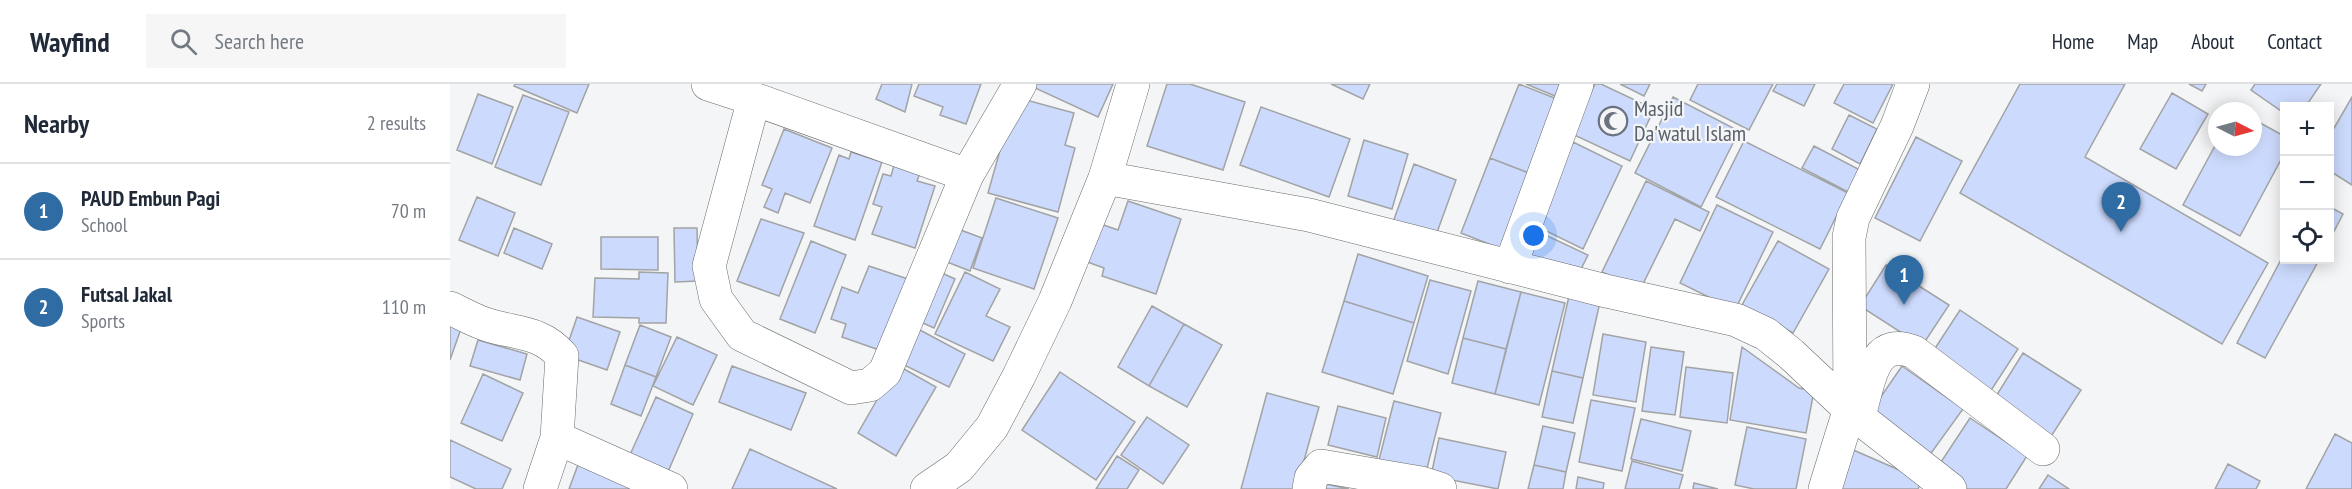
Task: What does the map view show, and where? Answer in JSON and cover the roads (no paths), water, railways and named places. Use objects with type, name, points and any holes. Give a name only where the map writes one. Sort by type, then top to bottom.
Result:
[{"type":"street","points":[[708,84],[967,175]]},
{"type":"street","points":[[754,99],[709,266],[716,299],[742,335],[850,388],[870,385],[885,372],[967,175],[1020,84]]},
{"type":"street","points":[[927,489],[958,467],[992,427],[1055,301],[1105,178],[1132,84]]},
{"type":"street","points":[[1510,267],[1577,84]]},
{"type":"street","points":[[1854,412],[1849,237],[1853,218],[1897,126],[1912,84]]},
{"type":"street","points":[[1105,178],[1309,215],[1510,267],[1736,320],[1766,334],[1854,412],[1950,489]]},
{"type":"street","points":[[450,308],[484,324],[516,330],[539,338],[552,344],[562,356],[557,438],[540,489]]},
{"type":"street","points":[[1824,489],[1875,362],[1882,352],[1894,347],[1914,352],[2043,449]]},
{"type":"street","points":[[557,438],[670,489]]},
{"type":"street","points":[[1309,489],[1311,478],[1321,466],[1421,483],[1440,489]]},
{"type":"place","name":"Masjid Da'watul Islam","points":[[1613,121]]},
{"type":"place","name":"Futsal Jakal","points":[[2121,232]]},
{"type":"place","name":"PAUD Embun Pagi","points":[[1904,305]]}]
